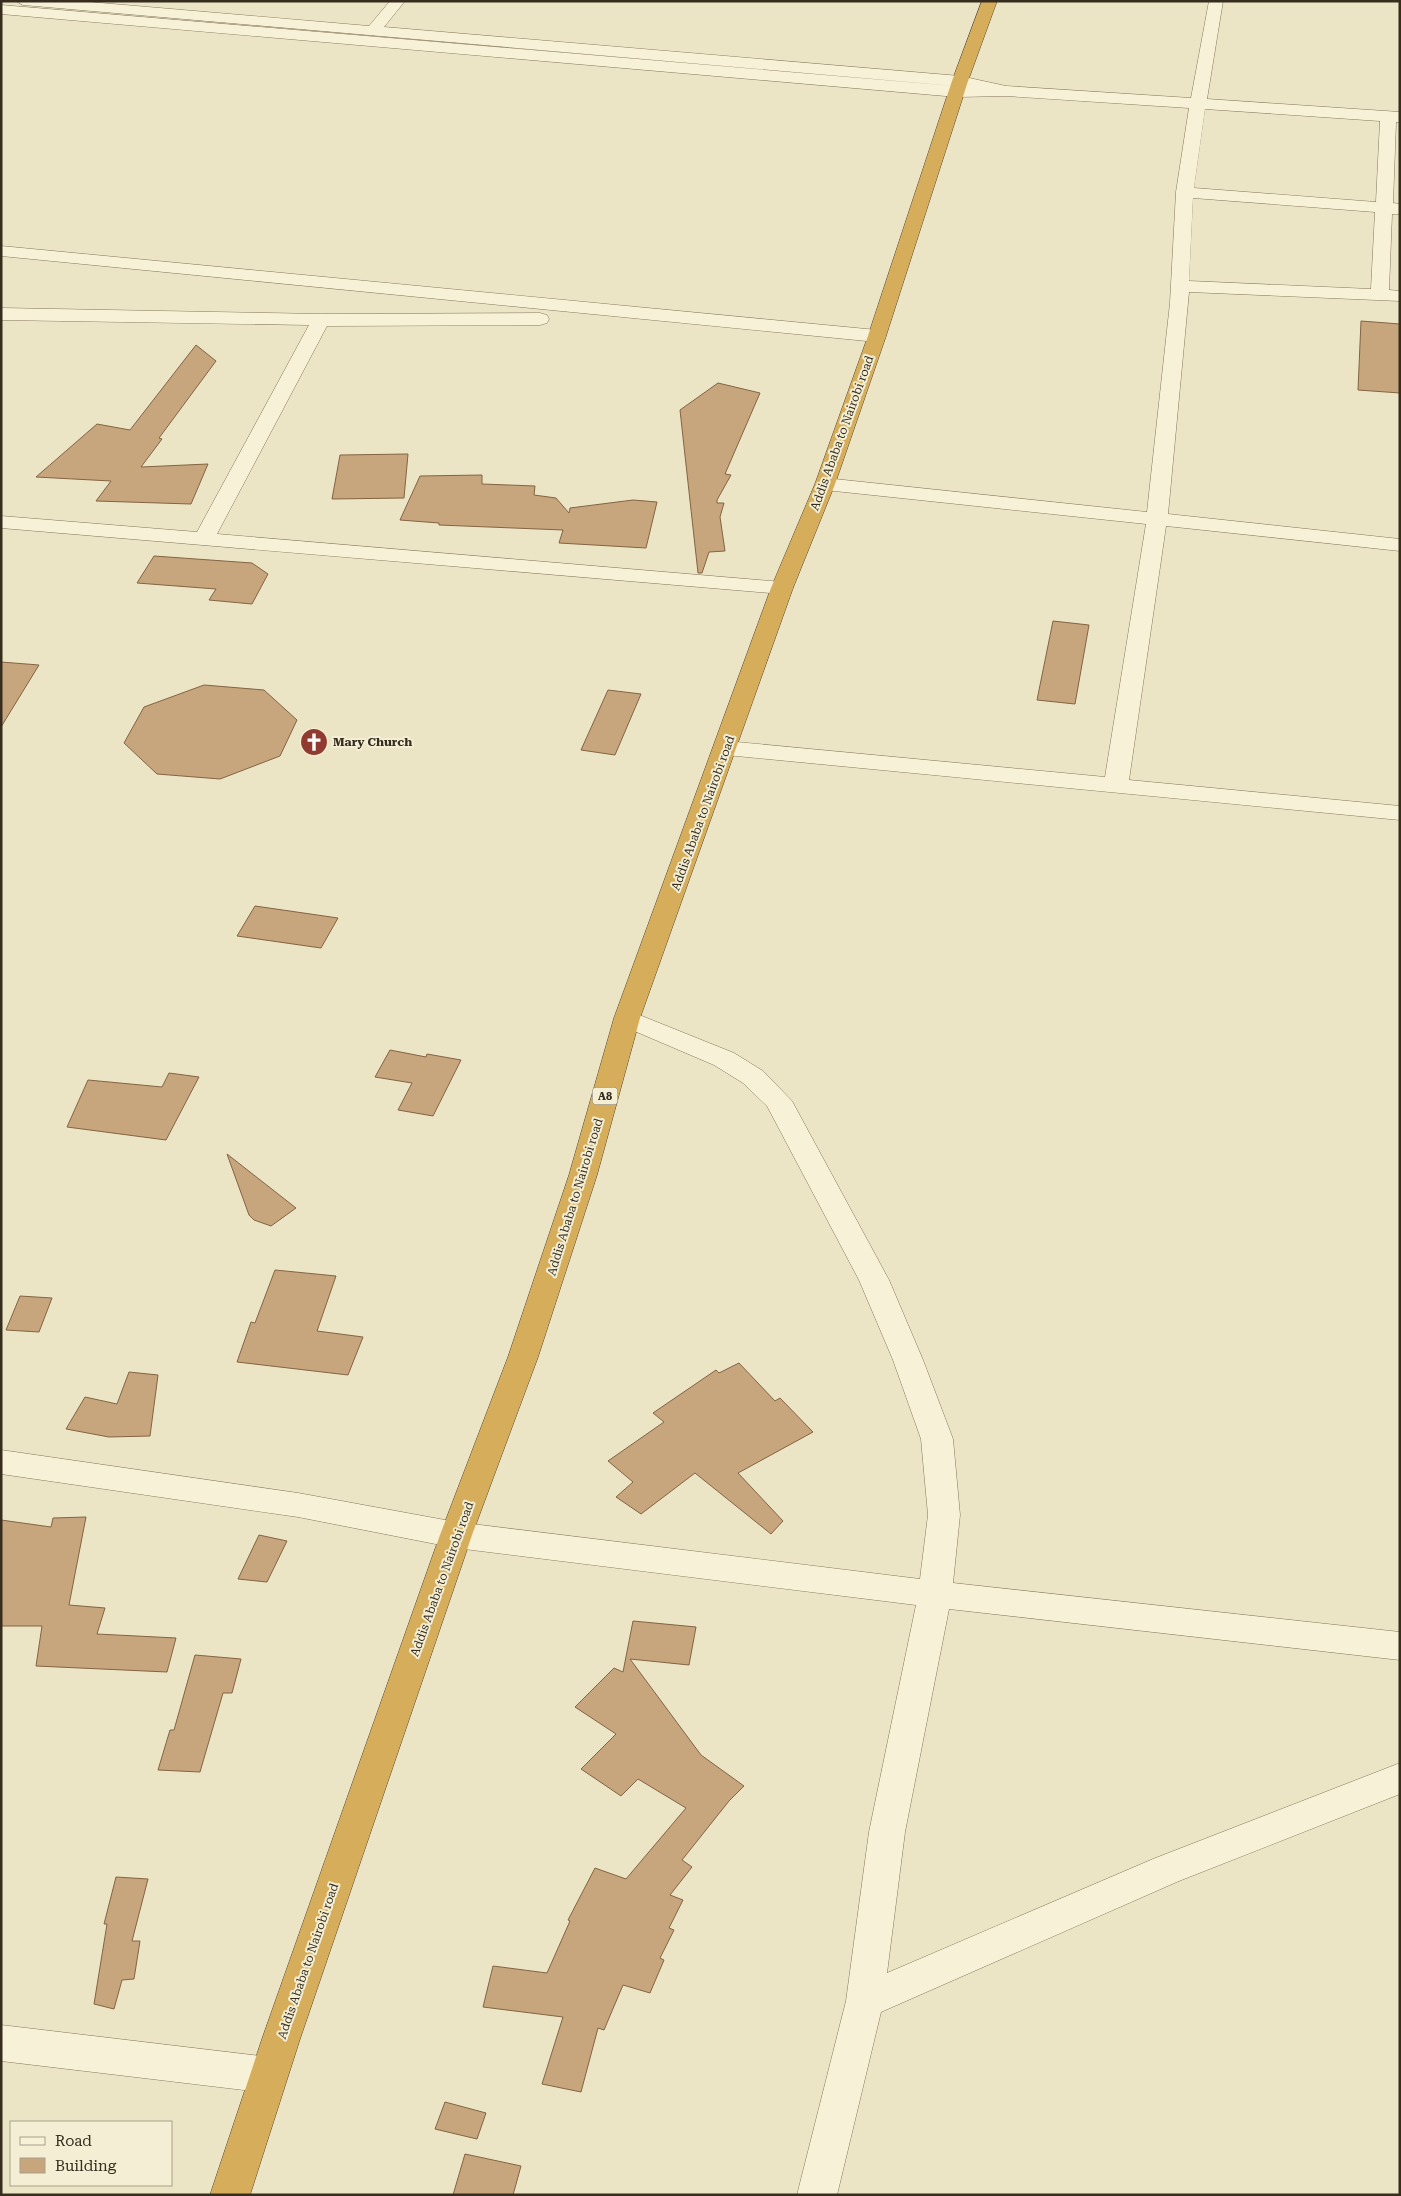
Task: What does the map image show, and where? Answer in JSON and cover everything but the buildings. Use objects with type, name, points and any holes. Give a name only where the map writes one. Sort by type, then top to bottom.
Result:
[{"type":"highway","name":"Addis Ababa to Nairobi road","points":[[230,2195],[269,2075],[456,1535],[523,1358],[583,1175],[628,1018],[782,588],[825,484],[877,336],[959,86],[990,1]]},
{"type":"street","points":[[23,1],[374,30],[1006,91],[1394,116],[1392,208],[1380,295]]},
{"type":"street","points":[[374,30],[398,1]]},
{"type":"street","points":[[1116,786],[1157,520],[1180,286],[1185,192],[1216,1]]},
{"type":"street","points":[[1,9],[959,86]]},
{"type":"street","points":[[1185,192],[1392,208]]},
{"type":"street","points":[[1,251],[877,336]]},
{"type":"street","points":[[1180,286],[1400,296]]},
{"type":"street","points":[[1,314],[321,320],[689,318]]},
{"type":"street","points":[[204,539],[321,320]]},
{"type":"street","points":[[825,484],[1400,546]]},
{"type":"street","points":[[1,522],[782,588]]},
{"type":"street","points":[[726,748],[1400,813]]},
{"type":"street","points":[[628,1018],[724,1059],[753,1077],[778,1101],[874,1280],[908,1360],[938,1439],[944,1515],[935,1594],[887,1832],[865,2001],[817,2195]]},
{"type":"street","points":[[1,1462],[298,1505],[456,1535],[935,1594],[1400,1646]]},
{"type":"street","points":[[865,2001],[1166,1870],[1400,1778]]},
{"type":"street","points":[[1,2042],[269,2075]]},
{"type":"place","name":"Mary Church","points":[[314,742]]}]
